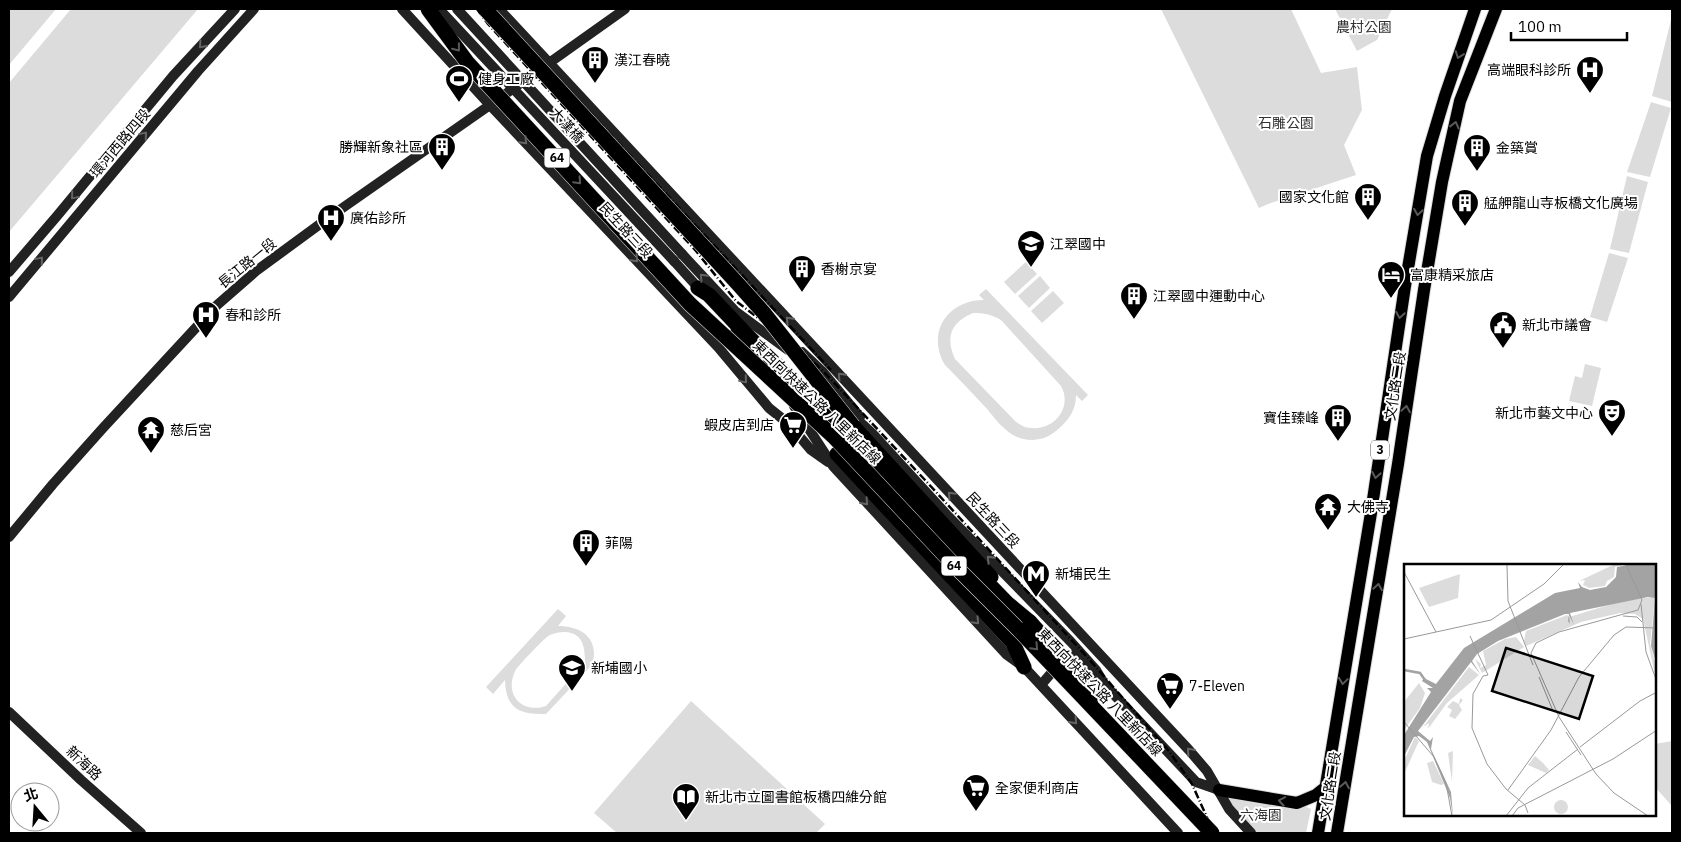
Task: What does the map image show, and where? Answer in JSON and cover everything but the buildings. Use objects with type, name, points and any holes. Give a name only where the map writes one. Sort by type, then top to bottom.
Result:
[{"type":"highway","name":"東西向快速公路 八里新店線","points":[[428,9],[467,62],[690,304],[835,438],[954,565],[1025,626],[1108,710],[1224,833]]},
{"type":"highway","name":"東西向快速公路 八里新店線","points":[[485,9],[763,312],[854,426],[1025,626],[1212,833]]},
{"type":"highway","points":[[698,288],[709,294],[844,433],[1007,603],[1025,626]]},
{"type":"highway","points":[[724,299],[732,313],[779,359],[844,433]]},
{"type":"highway","points":[[690,304],[718,339],[836,454],[924,547],[1012,643],[1024,667]]},
{"type":"main road","name":"環河西路四段","points":[[9,272],[173,76],[234,9]]},
{"type":"main road","name":"環河西路四段","points":[[9,297],[198,71],[254,9]]},
{"type":"main road","name":"民生路三段","points":[[402,9],[718,347],[769,408],[789,424],[811,450],[833,466]]},
{"type":"main road","name":"大漢橋","points":[[439,9],[678,258]]},
{"type":"main road","name":"大漢橋","points":[[457,9],[678,258]]},
{"type":"main road","name":"民生路三段","points":[[489,9],[546,64],[764,293],[984,531],[1074,624],[1189,750],[1219,790],[1228,809],[1251,833]]},
{"type":"main road","name":"民生路三段","points":[[499,9],[546,64]]},
{"type":"main road","name":"長江路一段","points":[[9,537],[52,484],[220,302],[261,266],[625,9]]},
{"type":"main road","name":"文化路二段","points":[[1318,833],[1427,156],[1444,96],[1475,9]]},
{"type":"main road","name":"文化路二段","points":[[1337,833],[1442,182],[1460,101],[1496,9]]},
{"type":"main road","name":"民生路三段","points":[[678,258],[698,288],[793,404],[833,466],[1007,655],[1024,667],[1178,833]]},
{"type":"main road","name":"民生路三段","points":[[678,258],[724,299],[753,320],[791,342],[822,371],[873,434],[948,516],[1071,642],[1096,670],[1105,685],[1196,782],[1219,790]]},
{"type":"main road","points":[[948,516],[984,531]]},
{"type":"main road","points":[[1041,686],[1065,656],[1070,655],[1075,657],[1091,675],[1105,685]]},
{"type":"main road","name":"新海路","points":[[9,712],[141,833]]},
{"type":"main road","points":[[1219,790],[1297,803],[1316,796],[1326,787]]},
{"type":"green space","points":[[9,9],[56,9],[9,65]]},
{"type":"green space","points":[[71,9],[198,9],[9,232],[9,83]]},
{"type":"green space","name":"石雕公園","points":[[1161,9],[1291,9],[1321,73],[1357,67],[1362,110],[1344,145],[1356,175],[1259,208]]},
{"type":"green space","name":"農村公園","points":[[1335,9],[1392,9],[1377,40],[1357,51]]},
{"type":"green space","points":[[1672,16],[1672,102],[1652,96]]},
{"type":"green space","points":[[1651,102],[1671,108],[1650,177],[1627,172]]},
{"type":"green space","points":[[1627,176],[1648,182],[1629,253],[1610,249]]},
{"type":"green space","points":[[1609,253],[1628,258],[1607,322],[1590,317]]},
{"type":"green space","points":[[1026,262],[1037,274],[1015,294],[1004,282]]},
{"type":"green space","points":[[1040,276],[1050,288],[1029,308],[1018,296]]},
{"type":"green space","points":[[986,289],[1088,395],[1082,401],[1076,395],[1075,406],[1068,419],[1056,431],[1046,437],[1030,440],[1018,438],[1009,433],[945,365],[940,353],[939,330],[950,312],[971,301],[984,300],[979,295]],"holes":[[[973,313],[991,315],[1001,320],[1061,386],[1065,402],[1063,409],[1054,422],[1039,428],[1023,426],[1016,422],[955,359],[950,344],[952,331],[959,321]]]},
{"type":"green space","points":[[1053,291],[1064,303],[1042,323],[1031,311]]},
{"type":"green space","points":[[1585,364],[1601,368],[1592,406],[1569,401],[1575,376],[1582,378]]},
{"type":"green space","points":[[558,609],[566,616],[558,626],[575,628],[591,641],[594,656],[592,665],[546,714],[528,713],[515,708],[508,697],[505,680],[493,694],[486,687]],"holes":[[[559,632],[576,635],[582,642],[585,662],[546,706],[537,708],[523,705],[517,700],[512,688],[515,671],[547,637]]]},
{"type":"green space","points":[[691,701],[825,824],[816,833],[617,833],[594,813]]},
{"type":"green space","points":[[1672,741],[1672,806],[1656,788],[1656,744]]},
{"type":"green space","name":"六海園","points":[[1219,790],[1297,803],[1311,809],[1306,833],[1253,833]]},
{"type":"railway","points":[[477,9],[488,24],[696,251],[736,301],[806,355],[824,372],[1088,658],[1169,751],[1192,784],[1214,833]]},
{"type":"railway","points":[[493,9],[831,370]]},
{"type":"place","name":"漢江春曉","points":[[595,84]]},
{"type":"place","name":"高端眼科診所","points":[[1590,94]]},
{"type":"place","name":"健身工廠","points":[[459,103]]},
{"type":"place","name":"勝輝新象社區","points":[[442,171]]},
{"type":"place","name":"金築賞","points":[[1477,172]]},
{"type":"place","name":"國家文化館","points":[[1368,221]]},
{"type":"place","name":"艋舺龍山寺板橋文化廣場","points":[[1465,227]]},
{"type":"place","name":"廣佑診所","points":[[331,242]]},
{"type":"place","name":"江翠國中","points":[[1031,268]]},
{"type":"place","name":"香榭京宴","points":[[802,293]]},
{"type":"place","name":"富康精采旅店","points":[[1391,299]]},
{"type":"place","name":"江翠國中運動中心","points":[[1134,320]]},
{"type":"place","name":"春和診所","points":[[206,339]]},
{"type":"place","name":"新北市議會","points":[[1503,349]]},
{"type":"place","name":"新北市藝文中心","points":[[1612,437]]},
{"type":"place","name":"寶佳臻峰","points":[[1338,442]]},
{"type":"place","name":"蝦皮店到店","points":[[793,449]]},
{"type":"place","name":"慈后宮","points":[[151,454]]},
{"type":"place","name":"大佛寺","points":[[1328,531]]},
{"type":"place","name":"菲陽","points":[[586,567]]},
{"type":"place","name":"新埔民生","points":[[1036,598]]},
{"type":"place","name":"新埔國小","points":[[572,692]]},
{"type":"place","name":"7-Eleven","points":[[1170,710]]},
{"type":"place","name":"全家便利商店","points":[[976,812]]},
{"type":"place","name":"新北市立圖書館板橋四維分館","points":[[686,821]]}]
